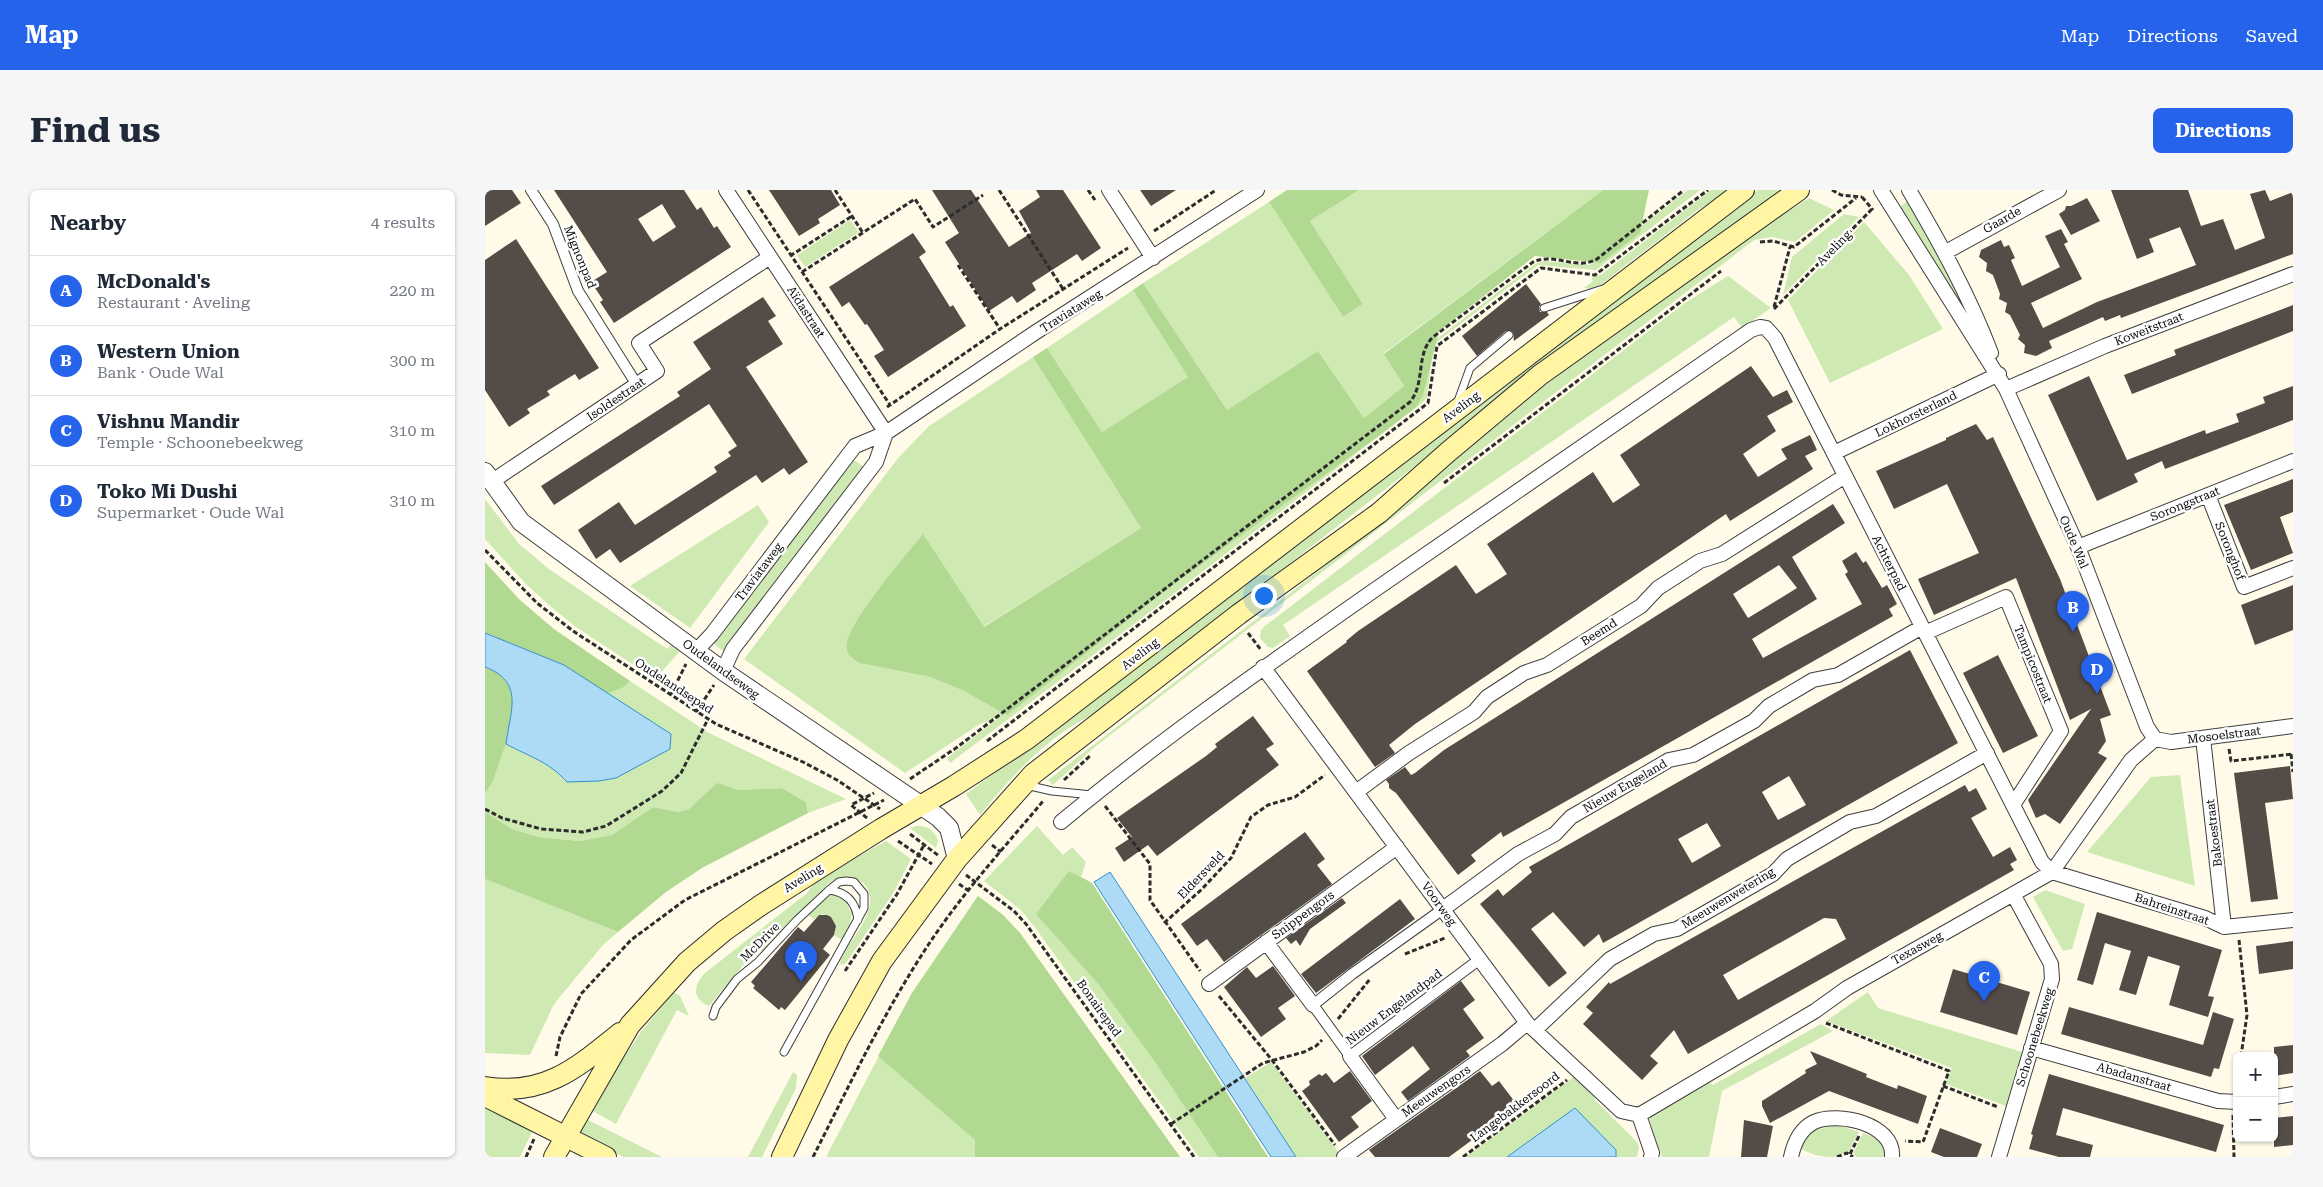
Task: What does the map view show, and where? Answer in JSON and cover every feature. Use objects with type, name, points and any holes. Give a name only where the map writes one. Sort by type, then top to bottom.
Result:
[{"type":"main road","name":"Aveling","points":[[554,1157],[630,1025],[687,962],[724,931],[887,825],[922,806],[1034,734],[1744,190]]},
{"type":"main road","name":"Aveling","points":[[783,1157],[838,1040],[882,961],[951,866],[1033,774],[1171,666],[1379,514],[1448,452],[1540,375],[1799,190]]},
{"type":"main road","points":[[485,1087],[515,1089],[553,1081],[583,1063],[630,1025]]},
{"type":"main road","points":[[485,1096],[606,1157]]},
{"type":"street","name":"Mignonpad","points":[[531,190],[553,224],[578,291],[637,385]]},
{"type":"street","name":"Aïdastraat","points":[[726,190],[885,433]]},
{"type":"street","points":[[1109,190],[1153,258]]},
{"type":"street","name":"Traviataweg","points":[[696,651],[713,634],[855,446],[885,433],[1036,332],[1257,190]]},
{"type":"street","name":"Oude Wal","points":[[1881,190],[1999,374]]},
{"type":"street","name":"Oude Wal","points":[[1909,190],[1946,252],[1976,313],[1999,374],[2077,547],[2147,728],[2155,739]]},
{"type":"street","name":"Gaarde","points":[[1946,252],[2059,190]]},
{"type":"street","name":"Isoldestraat","points":[[488,477],[657,372],[639,343],[770,257]]},
{"type":"street","name":"Koweitstraat","points":[[2006,389],[2105,346],[2293,274]]},
{"type":"street","points":[[1061,822],[1093,795],[1267,665],[1743,336],[1760,327],[1766,328]]},
{"type":"street","name":"Achterpad","points":[[1766,328],[1775,338],[2042,862],[2052,872]]},
{"type":"street","name":"Lokhorsterland","points":[[1834,453],[1999,374]]},
{"type":"street","points":[[723,671],[733,649],[876,462],[885,433]]},
{"type":"street","name":"Sorongstraat","points":[[2077,547],[2293,461]]},
{"type":"street","name":"Beemd","points":[[1356,792],[1409,752],[1473,712],[1487,696],[1523,673],[1547,665],[1641,606],[1658,588],[1700,561],[1721,554],[1845,476]]},
{"type":"street","name":"Oudelandseweg","points":[[488,477],[521,522],[723,671],[922,806],[949,828],[951,866]]},
{"type":"street","name":"Soronghof","points":[[2208,495],[2245,587],[2293,568]]},
{"type":"street","name":"Tampicostraat","points":[[1924,630],[2006,597],[2061,731],[2013,805]]},
{"type":"street","name":"Nieuw Engeland","points":[[1443,909],[1518,854],[1555,834],[1571,817],[1669,760],[1693,755],[1754,721],[1769,706],[1813,680],[1838,675],[1924,630]]},
{"type":"street","name":"Voorweg","points":[[1267,665],[1337,767],[1531,1026],[1621,1111],[1639,1114]]},
{"type":"street","name":"Mosoelstraat","points":[[2155,739],[2171,742],[2293,726]]},
{"type":"street","name":"Bakoestraat","points":[[2203,738],[2231,927]]},
{"type":"street","name":"Texasweg","points":[[1639,1114],[1815,1010],[1847,988],[2052,872],[2131,760],[2155,739]]},
{"type":"street","name":"Meeuwenwetering","points":[[1531,1026],[1610,959],[1653,934],[1677,929],[1773,874],[1787,859],[1850,822],[1876,816],[1987,753]]},
{"type":"street","name":"Snippengors","points":[[1209,984],[1397,847]]},
{"type":"street","name":"Bahreinstraat","points":[[2052,872],[2231,927]]},
{"type":"street","name":"Schoonebeekweg","points":[[1999,1157],[2053,971],[2013,894]]},
{"type":"street","points":[[1266,942],[1313,1005],[1352,974],[1443,909]]},
{"type":"street","points":[[2231,927],[2293,920]]},
{"type":"street","name":"Nieuw Engelandpad","points":[[1313,1005],[1350,1056],[1480,959]]},
{"type":"street","name":"Meeuwengors","points":[[1344,1156],[1501,1044],[1531,1026]]},
{"type":"street","name":"Abadanstraat","points":[[2031,1048],[2218,1101],[2233,1102]]},
{"type":"street","points":[[1350,1056],[1396,1119]]},
{"type":"street","points":[[2278,1096],[2293,1094]]},
{"type":"street","points":[[1639,1114],[1652,1153],[1651,1157]]},
{"type":"street","points":[[1791,1157],[1797,1138],[1805,1129],[1814,1122],[1828,1119],[1846,1120],[1879,1131],[1889,1140],[1892,1147],[1892,1157]]},
{"type":"lane","points":[[1544,308],[1620,285]]},
{"type":"lane","points":[[1456,412],[1459,396],[1471,368],[1509,335]]},
{"type":"lane","points":[[1024,784],[1052,791],[1093,795]]},
{"type":"lane","name":"McDrive","points":[[713,1016],[716,1007],[737,979],[759,962],[797,920],[839,882],[846,880],[854,882],[861,888],[865,901],[858,920],[784,1052]]},
{"type":"lane","points":[[829,890],[842,893],[854,903],[858,920]]},
{"type":"path","name":"Aïdastraat","points":[[748,190],[890,404]]},
{"type":"path","points":[[835,190],[863,233]]},
{"type":"path","points":[[999,190],[1063,289]]},
{"type":"path","name":"Traviataweg","points":[[875,418],[890,404],[1000,329],[1216,190]]},
{"type":"path","points":[[560,1037],[581,994],[639,934],[685,900],[874,805],[956,748],[1409,402],[1419,388],[1421,361],[1428,343],[1533,262],[1544,259],[1588,264],[1684,190]]},
{"type":"path","name":"Aveling","points":[[985,742],[1428,403],[1437,346],[1499,298],[1541,268],[1595,275],[1708,190]]},
{"type":"path","name":"Aveling","points":[[1774,309],[1790,247],[1799,244],[1856,198],[1832,190]]},
{"type":"path","points":[[802,272],[915,199],[933,227],[983,195]]},
{"type":"path","name":"Aveling","points":[[1774,309],[1872,209]]},
{"type":"path","points":[[770,257],[791,256],[852,216]]},
{"type":"path","points":[[958,265],[1000,329]]},
{"type":"path","points":[[1766,328],[1774,309]]},
{"type":"path","name":"Oudelandsepad","points":[[485,550],[537,603],[573,631],[708,719],[737,735],[803,762],[864,798],[874,805],[887,825]]},
{"type":"path","points":[[1248,633],[1267,665]]},
{"type":"path","points":[[671,694],[689,659],[696,651]]},
{"type":"path","points":[[696,712],[723,671]]},
{"type":"path","points":[[485,810],[502,818],[541,829],[583,832],[606,826],[662,791],[681,773],[708,719]]},
{"type":"path","points":[[2231,760],[2292,754],[2293,772]]},
{"type":"path","name":"Eldersveld","points":[[1164,922],[1201,890],[1231,858],[1251,817],[1267,805],[1295,797],[1337,767]]},
{"type":"path","points":[[895,789],[864,798],[851,805],[860,812],[925,844],[951,866],[969,891]]},
{"type":"path","points":[[887,825],[919,855],[951,866]]},
{"type":"path","points":[[979,835],[1001,852]]},
{"type":"path","points":[[831,970],[841,974],[845,971],[897,894],[925,844]]},
{"type":"path","name":"Bonairepad","points":[[951,866],[1014,911],[1026,924],[1194,1157]]},
{"type":"path","points":[[813,1157],[869,1045],[924,952],[976,883]]},
{"type":"path","points":[[2231,927],[2247,1015],[2242,1052]]},
{"type":"path","points":[[1402,955],[1437,943],[1459,931]]},
{"type":"path","name":"Nieuw Engelandpad","points":[[1171,1124],[1255,1068],[1272,1060],[1311,1049],[1330,1029],[1371,978]]},
{"type":"path","points":[[1815,1010],[1824,1022],[1949,1071],[1923,1142],[1889,1140]]},
{"type":"path","name":"Langebakkersoord","points":[[1463,1157],[1578,1072]]},
{"type":"path","points":[[1943,1086],[2013,1112]]},
{"type":"path","points":[[2234,1142],[2234,1157]]},
{"type":"path","points":[[1837,1157],[1847,1154],[1853,1157]]},
{"type":"green space","points":[[1287,190],[1359,190],[1310,221],[1363,304],[1343,317],[1269,202]]},
{"type":"green space","points":[[1359,190],[1603,190],[1384,353],[1404,386],[1364,418],[1318,351],[1227,410],[1143,283],[1269,202],[1343,317],[1363,304],[1310,221]]},
{"type":"green space","points":[[1603,190],[1649,190],[1640,233],[1601,263],[1535,256],[1439,331],[1423,395],[1416,407],[1174,584],[1007,715],[964,691],[930,677],[859,663],[848,654],[848,639],[865,608],[923,534],[984,627],[1141,528],[1033,357],[1047,348],[1102,432],[1188,377],[1133,290],[1143,283],[1227,410],[1318,351],[1364,418],[1404,386],[1384,354]]},
{"type":"green space","points":[[1688,190],[1700,190],[1596,270],[1538,265],[1438,341],[1433,349],[1427,397],[1422,403],[950,763],[947,758],[1000,717],[980,724],[905,773],[744,659],[899,457],[929,426],[1033,357],[1141,528],[983,627],[923,535],[847,648],[851,658],[859,663],[930,677],[964,691],[1005,713],[1413,401],[1434,341],[1535,264],[1544,261],[1590,265]]},
{"type":"green space","points":[[1711,190],[1728,190],[1695,212],[1599,286],[1593,289],[1584,288],[1593,281],[1591,278],[1602,274]]},
{"type":"green space","points":[[1758,190],[1790,190],[1445,443],[1100,710],[1072,726],[1040,750],[1019,770],[980,815],[966,794],[1053,730],[1694,236]]},
{"type":"green space","points":[[1809,198],[1834,210],[1795,242],[1772,237],[1754,240],[1096,746],[1053,785],[1048,780],[1360,539],[1501,419],[1684,279]]},
{"type":"green space","points":[[1909,200],[1968,309],[1968,317],[1898,208]]},
{"type":"green space","points":[[1844,214],[1859,217],[1783,295],[1792,257]]},
{"type":"green space","points":[[850,220],[859,232],[805,267],[797,255]]},
{"type":"green space","points":[[1864,222],[1909,275],[1943,329],[1830,383],[1788,300]]},
{"type":"green space","points":[[1728,276],[1771,308],[1742,328],[1734,317],[1283,625],[1290,636],[1273,648],[1268,647],[1260,638],[1261,630],[1265,626],[1685,303]]},
{"type":"green space","points":[[1133,290],[1188,377],[1102,432],[1047,348]]},
{"type":"green space","points":[[854,460],[864,467],[723,651],[713,643]]},
{"type":"green space","points":[[485,499],[519,544],[549,569],[667,649],[672,644],[680,651],[655,679],[576,627],[526,584],[485,539]]},
{"type":"green space","points":[[758,505],[769,522],[690,628],[630,586]]},
{"type":"green space","points":[[485,562],[520,600],[554,629],[630,681],[624,687],[607,694],[564,665],[485,633]]},
{"type":"green space","points":[[485,667],[498,672],[510,686],[514,700],[506,744],[493,781],[485,794]]},
{"type":"green space","points":[[630,681],[709,733],[846,799],[808,813],[806,802],[782,788],[737,790],[717,784],[689,809],[678,812],[653,807],[612,835],[579,841],[539,837],[512,829],[485,812],[485,794],[493,781],[506,744],[546,764],[568,782],[658,755],[670,749],[671,734],[607,694],[624,687]]},
{"type":"green space","points":[[2180,775],[2195,886],[2087,852],[2151,777]]},
{"type":"green space","points":[[717,783],[738,790],[782,788],[806,802],[808,813],[702,868],[666,892],[618,932],[485,879],[485,812],[512,829],[539,837],[579,841],[612,835],[653,807],[678,812],[689,809]]},
{"type":"green space","points":[[916,826],[926,827],[934,833],[938,840],[936,848],[910,828]]},
{"type":"green space","points":[[1037,826],[1063,855],[1072,847],[1086,862],[1081,877],[1092,883],[1268,1157],[1199,1157],[1034,926],[1021,910],[984,881]]},
{"type":"green space","points":[[886,841],[911,859],[894,892],[846,963],[841,965],[840,963],[847,948],[861,927],[870,904],[870,895],[867,888],[862,882],[849,877],[834,880],[827,885],[762,951],[754,952],[709,1006],[699,999],[696,991],[697,986],[705,973],[807,893],[815,881]]},
{"type":"green space","points":[[1069,871],[1092,883],[1268,1157],[1218,1157],[1155,1062],[1100,986],[1036,914]]},
{"type":"green space","points":[[485,879],[618,932],[603,945],[554,1004],[530,1055],[485,1053]]},
{"type":"green space","points":[[2045,890],[2085,904],[2072,949],[2063,951],[2033,897]]},
{"type":"green space","points":[[832,894],[843,899],[852,913],[850,924],[842,940],[834,935],[836,926],[831,917],[823,914],[814,919],[808,915]]},
{"type":"green space","points":[[978,896],[1003,915],[1020,933],[1180,1157],[826,1157],[912,993]]},
{"type":"green space","points":[[978,896],[1003,915],[1020,933],[1180,1157],[975,1157],[975,1140],[878,1056],[912,993]]},
{"type":"green space","points":[[674,992],[680,996],[689,1016],[677,1010],[616,1124],[589,1109],[641,1032]]},
{"type":"green space","points":[[1868,992],[1878,1008],[2022,1052],[2006,1106],[1946,1084],[1952,1068],[1826,1021]]},
{"type":"green space","points":[[1821,1024],[1833,1031],[1722,1091],[1709,1157],[1662,1157],[1652,1128],[1650,1114],[1707,1081],[1713,1085]]},
{"type":"green space","points":[[1271,1062],[1342,1157],[1296,1157],[1245,1078]]},
{"type":"green space","points":[[793,1072],[797,1075],[796,1088],[762,1157],[748,1157]]},
{"type":"green space","points":[[1575,1076],[1596,1096],[1594,1099],[1637,1142],[1639,1147],[1637,1157],[1616,1157],[1616,1150],[1575,1109],[1507,1157],[1466,1157]]},
{"type":"green space","points":[[485,1107],[511,1119],[532,1132],[520,1157],[485,1157]]},
{"type":"green space","points":[[583,1117],[662,1157],[623,1157],[575,1132]]},
{"type":"green space","points":[[1837,1125],[1859,1132],[1849,1151],[1829,1157],[1807,1152],[1799,1147],[1810,1131]]},
{"type":"green space","points":[[1863,1133],[1872,1136],[1882,1144],[1885,1157],[1856,1157],[1853,1154]]},
{"type":"water","points":[[485,633],[564,665],[671,734],[670,749],[616,778],[599,781],[567,782],[546,764],[506,744],[512,699],[506,681],[498,673],[485,667]]},
{"type":"water","points":[[1110,872],[1296,1157],[1271,1157],[1094,882]]},
{"type":"water","points":[[1575,1108],[1616,1150],[1616,1157],[1507,1157]]},
{"type":"building","points":[[485,190],[512,190],[521,203],[485,226]]},
{"type":"building","points":[[554,190],[684,190],[697,210],[701,207],[714,228],[717,226],[731,247],[614,323],[600,302],[603,300],[591,282],[607,272]],"holes":[[[662,204],[676,227],[653,242],[638,219]]]},
{"type":"building","points":[[769,190],[831,190],[840,205],[818,219],[820,223],[799,236]]},
{"type":"building","points":[[932,190],[971,190],[1009,247],[1031,233],[1019,211],[1040,197],[1036,190],[1063,190],[1101,248],[1082,261],[1077,254],[1032,283],[1036,290],[1017,303],[1012,296],[989,311],[945,242],[959,233]]},
{"type":"building","points":[[1140,190],[1176,190],[1151,206]]},
{"type":"building","points":[[2111,190],[2188,190],[2201,226],[2223,219],[2235,250],[2265,238],[2250,194],[2265,190],[2270,201],[2293,192],[2293,254],[2121,318],[2120,315],[2105,321],[2103,317],[2049,341],[2052,348],[2036,356],[2024,353],[2025,345],[2018,339],[2020,335],[2010,315],[2005,312],[2007,303],[1999,299],[2000,294],[1993,275],[1986,271],[1987,263],[1979,257],[1981,250],[2001,240],[2004,247],[2009,245],[2015,258],[2011,260],[2022,286],[2060,267],[2045,236],[2061,229],[2068,242],[2064,244],[2082,279],[2031,303],[2043,328],[2097,302],[2196,265],[2180,227],[2149,239],[2154,252],[2137,259]]},
{"type":"building","points":[[2087,198],[2100,221],[2071,235],[2059,214],[2065,210],[2066,206],[2071,206]]},
{"type":"building","points":[[913,233],[926,252],[919,257],[950,307],[953,305],[966,326],[888,377],[874,356],[884,350],[867,324],[865,325],[849,302],[842,307],[829,287]]},
{"type":"building","points":[[516,239],[599,368],[579,380],[575,374],[547,391],[550,395],[527,409],[530,413],[509,427],[485,390],[485,260]]},
{"type":"building","points":[[1526,284],[1541,304],[1539,307],[1540,312],[1547,312],[1549,315],[1514,341],[1513,332],[1506,331],[1477,356],[1462,336]]},
{"type":"building","points":[[763,297],[776,316],[768,321],[783,344],[746,367],[808,462],[789,475],[784,468],[762,483],[756,475],[620,563],[610,549],[596,559],[578,530],[619,502],[635,525],[717,472],[714,467],[731,456],[728,452],[737,446],[709,404],[554,505],[541,486],[680,396],[677,392],[711,369],[693,342]]},
{"type":"building","points":[[2293,305],[2293,331],[2132,394],[2124,375],[2176,355],[2174,350]]},
{"type":"building","points":[[1751,366],[1773,397],[1787,390],[1793,402],[1767,416],[1776,431],[1743,454],[1758,477],[1787,459],[1781,449],[1810,435],[1817,450],[1805,456],[1813,469],[1730,521],[1726,514],[1415,724],[1389,745],[1395,753],[1375,767],[1307,671],[1347,642],[1358,631],[1456,565],[1476,594],[1507,574],[1487,544],[1593,472],[1613,503],[1640,485],[1620,455]]},
{"type":"building","points":[[2089,376],[2127,460],[2205,430],[2206,434],[2239,422],[2236,414],[2265,403],[2263,397],[2293,386],[2293,420],[2165,469],[2162,461],[2134,474],[2138,482],[2097,501],[2048,395]]},
{"type":"building","points":[[1976,424],[1987,440],[1993,437],[2060,579],[2111,715],[2100,719],[2106,741],[2098,753],[2107,758],[2060,824],[2045,814],[2036,818],[2028,800],[2091,709],[2070,720],[2016,578],[1934,615],[1918,579],[1979,553],[1947,484],[1894,509],[1876,471],[1946,440],[1946,438]]},
{"type":"building","points":[[2293,479],[2293,512],[2280,517],[2293,553],[2251,570],[2224,505]]},
{"type":"building","points":[[1833,504],[1845,523],[1792,557],[1817,599],[1752,639],[1763,658],[1862,604],[1845,574],[1848,572],[1842,561],[1856,552],[1863,563],[1866,561],[1882,588],[1887,585],[1897,604],[1889,609],[1893,616],[1503,837],[1501,832],[1471,855],[1476,861],[1458,875],[1396,793],[1389,788],[1386,780],[1405,767],[1411,775],[1415,773],[1444,750]],"holes":[[[1779,565],[1797,588],[1748,618],[1733,594]]]},
{"type":"building","points":[[2293,585],[2293,630],[2255,645],[2241,605]]},
{"type":"building","points":[[1910,650],[1958,743],[1603,943],[1599,934],[1584,947],[1553,912],[1531,929],[1567,973],[1549,987],[1480,904],[1498,889],[1503,896],[1532,872],[1529,867]],"holes":[[[1789,776],[1806,805],[1778,820],[1762,792]],[[1707,823],[1721,846],[1692,863],[1678,839]]]},
{"type":"building","points":[[1998,655],[2038,736],[2003,753],[1963,673]]},
{"type":"building","points":[[1253,716],[1274,744],[1266,749],[1279,765],[1157,856],[1148,845],[1124,862],[1115,848],[1132,837],[1117,818],[1206,756],[1217,747],[1215,744]]},
{"type":"building","points":[[2290,766],[2293,799],[2265,803],[2278,899],[2251,902],[2234,773]]},
{"type":"building","points":[[1965,785],[1969,792],[1976,788],[1987,809],[1971,818],[1993,857],[2010,847],[2017,860],[2010,864],[2014,870],[1688,1054],[1674,1030],[1650,1056],[1658,1063],[1642,1080],[1583,1024],[1593,1013],[1586,1007],[1609,982],[1610,984]],"holes":[[[1824,918],[1836,919],[1846,939],[1738,1000],[1723,975]]]},
{"type":"building","points":[[1305,832],[1325,859],[1317,865],[1332,884],[1224,962],[1207,939],[1197,946],[1181,924]]},
{"type":"building","points":[[1342,898],[1346,903],[1310,929],[1300,946],[1296,940],[1291,944],[1286,938]]},
{"type":"building","points":[[1400,899],[1415,919],[1316,993],[1301,974]]},
{"type":"building","points":[[2097,912],[2222,950],[2208,996],[2214,997],[2208,1017],[2169,1005],[2180,966],[2148,956],[2136,995],[2119,990],[2131,951],[2105,943],[2093,985],[2077,980]]},
{"type":"building","points":[[819,915],[831,917],[836,926],[834,935],[823,949],[830,955],[785,1010],[781,1007],[779,1010],[753,988],[755,986],[751,982],[798,927],[804,932]]},
{"type":"building","points":[[2293,941],[2293,969],[2259,974],[2256,946]]},
{"type":"building","points":[[1273,966],[1295,996],[1278,1008],[1286,1019],[1261,1037],[1224,987],[1247,967],[1256,978]]},
{"type":"building","points":[[1953,969],[2030,992],[2017,1035],[1940,1012]]},
{"type":"building","points":[[1461,981],[1475,1000],[1463,1009],[1484,1038],[1466,1051],[1470,1056],[1408,1101],[1401,1092],[1430,1069],[1413,1046],[1375,1075],[1362,1056]]},
{"type":"building","points":[[2069,1007],[2203,1045],[2213,1012],[2234,1019],[2219,1069],[2214,1068],[2211,1077],[2061,1034]]},
{"type":"building","points":[[2293,1045],[2293,1073],[2278,1075],[2278,1052],[2274,1052],[2274,1047]]},
{"type":"building","points":[[1810,1051],[1867,1074],[1866,1077],[1897,1089],[1898,1085],[1927,1096],[1918,1124],[1829,1091],[1770,1123],[1762,1106],[1762,1101],[1806,1073],[1805,1070],[1817,1064]]},
{"type":"building","points":[[1350,1071],[1372,1101],[1351,1117],[1359,1127],[1339,1142],[1302,1091],[1310,1085],[1309,1081],[1319,1074],[1322,1076],[1326,1073],[1334,1083]]},
{"type":"building","points":[[1480,1071],[1492,1086],[1499,1081],[1518,1106],[1449,1157],[1375,1157],[1369,1150]]},
{"type":"building","points":[[2049,1074],[2224,1125],[2216,1152],[2063,1108],[2056,1135],[2093,1145],[2090,1157],[2059,1157],[2029,1149],[2033,1135],[2031,1134]]},
{"type":"building","points":[[2293,1116],[2293,1145],[2274,1147],[2274,1142],[2278,1142],[2278,1118]]},
{"type":"building","points":[[1744,1120],[1773,1126],[1767,1157],[1741,1157]]},
{"type":"building","points":[[1940,1128],[1982,1144],[1977,1157],[1944,1157],[1931,1152]]},
{"type":"place","name":"Western Union","points":[[2073,632]]},
{"type":"place","name":"Toko Mi Dushi","points":[[2097,694]]},
{"type":"place","name":"McDonald's","points":[[801,982]]},
{"type":"place","name":"Vishnu Mandir","points":[[1984,1002]]}]
